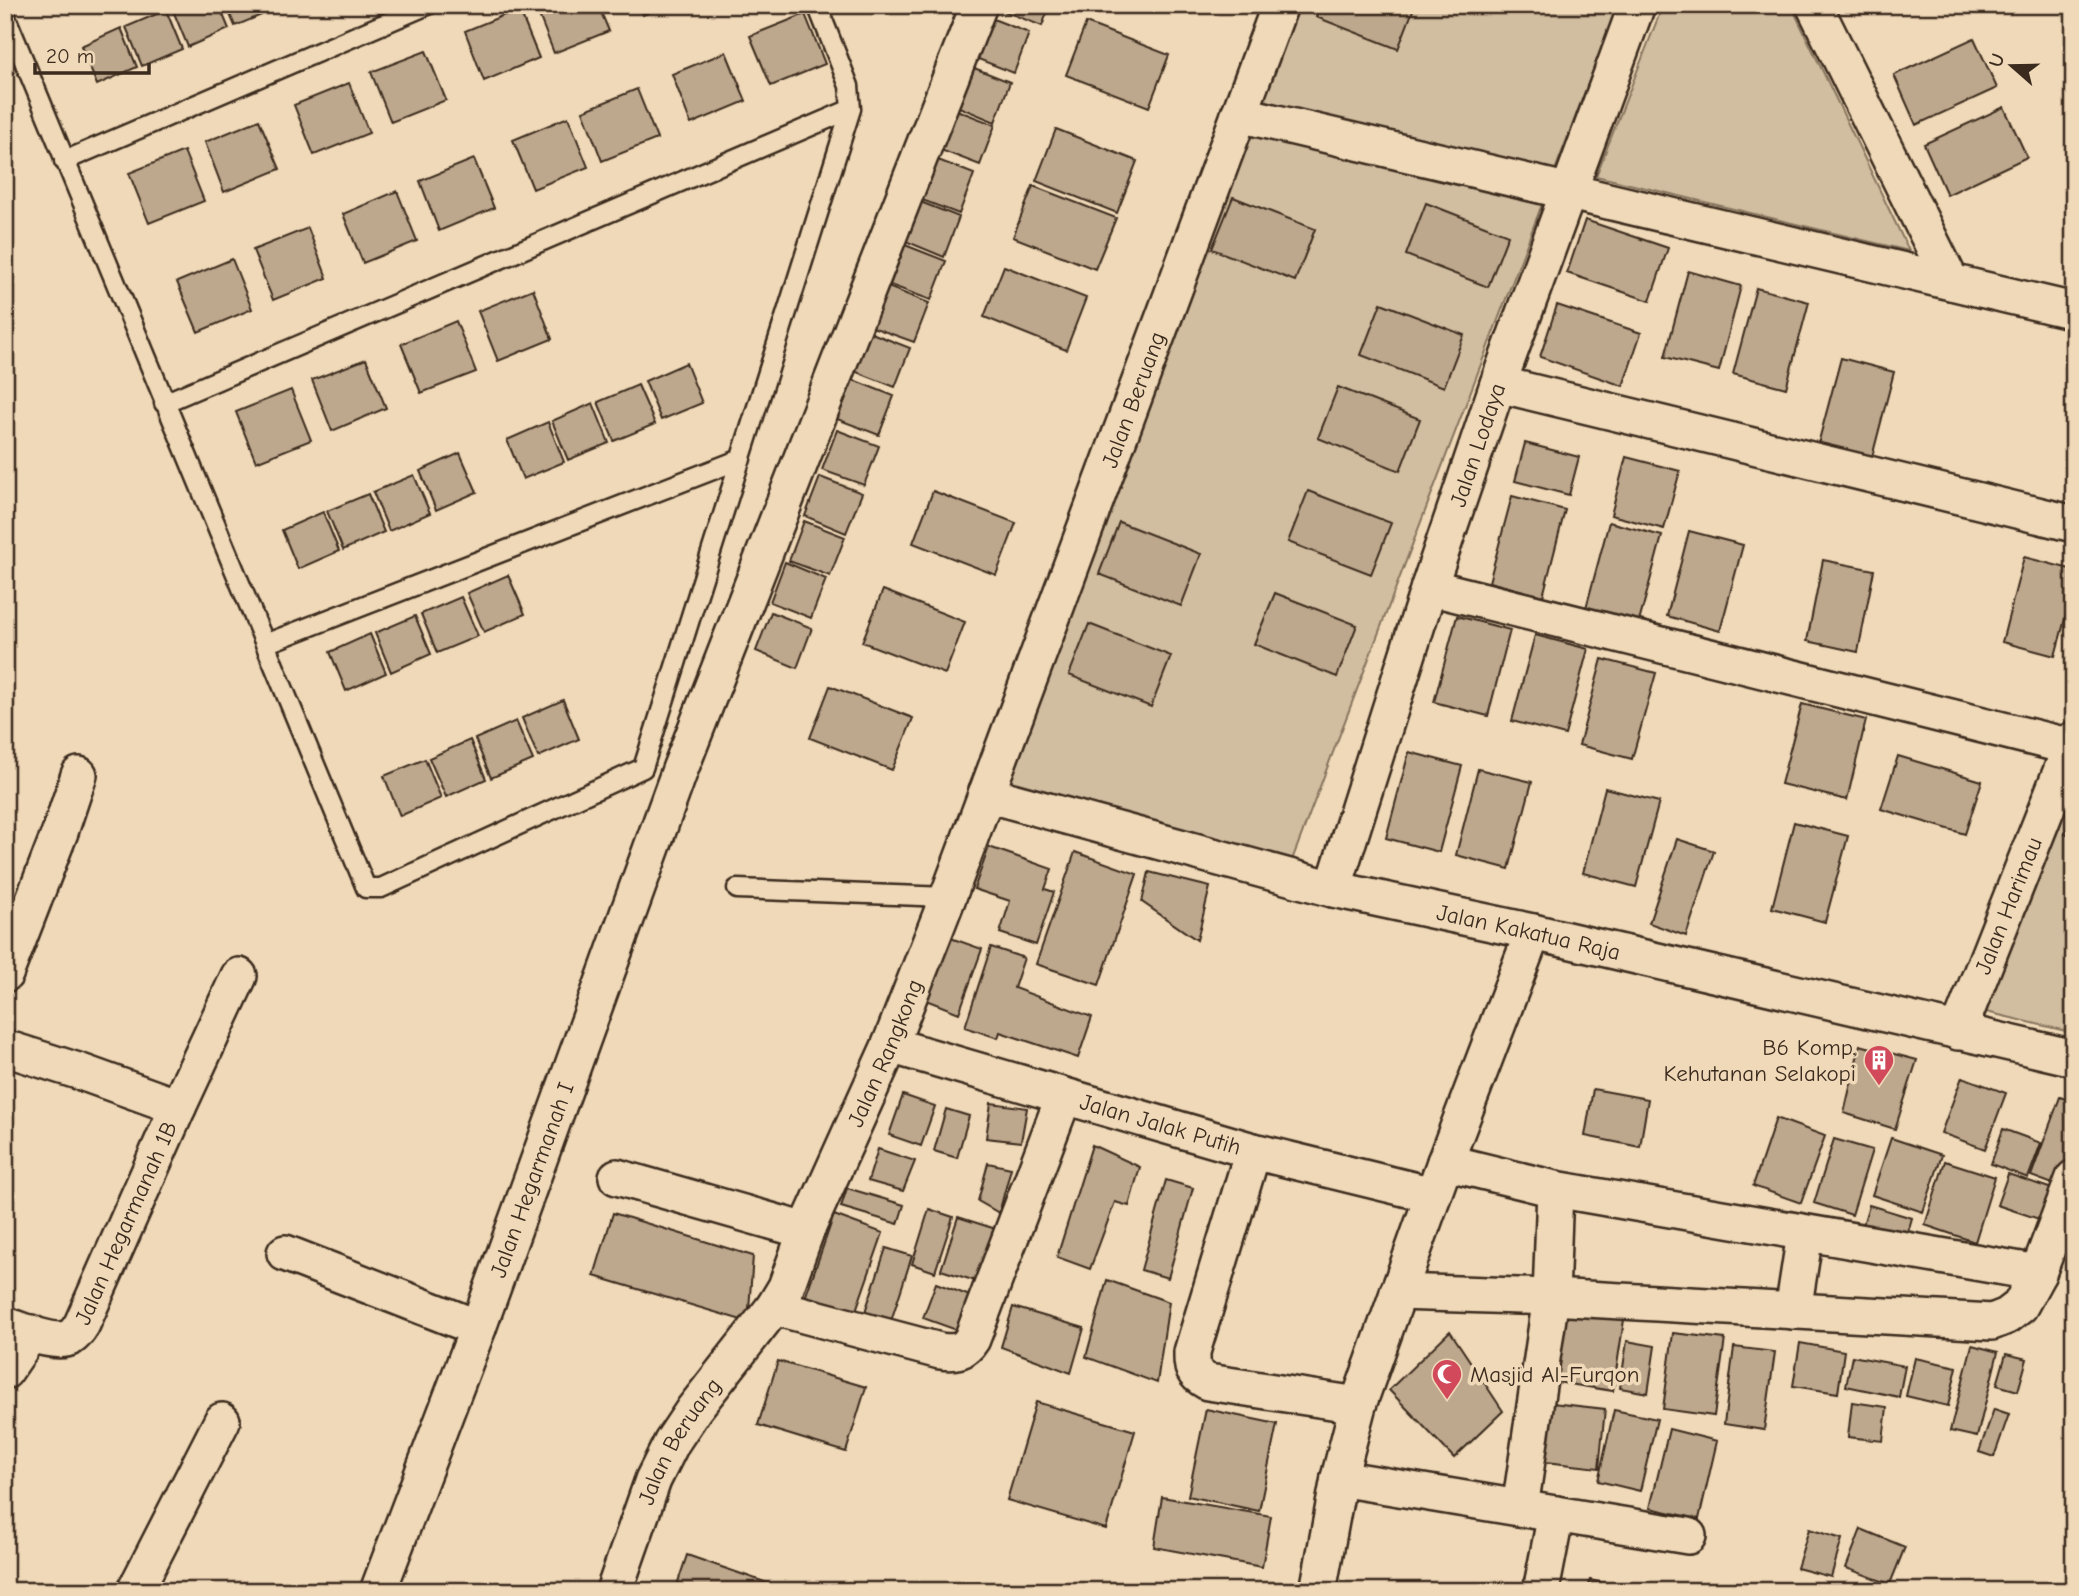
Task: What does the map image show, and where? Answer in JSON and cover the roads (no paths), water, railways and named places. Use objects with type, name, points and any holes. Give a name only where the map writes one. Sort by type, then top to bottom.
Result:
[{"type":"street","name":"Jalan Hegarmanah I","points":[[378,1591],[478,1328],[681,767],[979,5]]},
{"type":"street","name":"Jalan Beruang","points":[[986,794],[1280,5]]},
{"type":"street","name":"Jalan Lodaya","points":[[1333,889],[1429,587],[1498,384],[1637,5]]},
{"type":"street","points":[[1814,5],[1951,282]]},
{"type":"street","points":[[1239,114],[2074,311]]},
{"type":"street","points":[[1498,384],[2074,524]]},
{"type":"street","points":[[1429,587],[2072,743]]},
{"type":"street","name":"Jalan Harimau","points":[[1958,1032],[2072,743]]},
{"type":"street","points":[[5,974],[79,775]]},
{"type":"street","name":"Jalan Kakatua Raja","points":[[986,794],[1333,889],[1533,932],[2074,1058]]},
{"type":"street","name":"Jalan Rangkong","points":[[774,1307],[786,1287],[806,1231],[890,1045],[986,794]]},
{"type":"street","points":[[1318,1591],[1339,1478],[1358,1405],[1445,1162],[1533,932]]},
{"type":"street","name":"Jalan Hegarmanah 1B","points":[[5,1371],[18,1329],[56,1340],[69,1339],[76,1334],[177,1107],[239,976]]},
{"type":"street","name":"Jalan Jalak Putih","points":[[890,1045],[1253,1151],[1433,1195]]},
{"type":"street","name":"Jalan Hegarmanah 1B","points":[[5,1048],[177,1107]]},
{"type":"street","points":[[774,1307],[940,1351],[958,1352],[964,1349],[972,1339],[1064,1096]]},
{"type":"street","points":[[1253,1151],[1192,1352],[1192,1367],[1198,1377],[1208,1382],[1358,1405]]},
{"type":"street","points":[[1445,1162],[1555,1189],[2038,1273]]},
{"type":"street","points":[[617,1177],[806,1231]]},
{"type":"street","points":[[1398,1292],[1551,1297],[1992,1322],[2007,1316],[2020,1306],[2038,1273],[2074,1178]]},
{"type":"street","points":[[1520,1508],[1551,1297],[1555,1189]]},
{"type":"street","points":[[1793,1311],[1805,1234]]},
{"type":"street","points":[[285,1253],[478,1328]]},
{"type":"street","name":"Jalan Beruang","points":[[614,1591],[653,1480],[672,1442],[694,1409],[774,1307]]},
{"type":"street","points":[[135,1591],[222,1420]]},
{"type":"street","points":[[1339,1478],[1688,1536]]},
{"type":"street","points":[[1541,1591],[1556,1514]]},
{"type":"lane","points":[[64,161],[428,5]]},
{"type":"lane","points":[[5,15],[366,888],[380,888],[643,768],[851,110],[849,86],[817,5]]},
{"type":"lane","points":[[164,403],[851,110]]},
{"type":"lane","points":[[265,644],[741,459]]},
{"type":"lane","points":[[737,889],[948,897]]},
{"type":"place","name":"B6 Komp. Kehutanan Selakopi","points":[[1879,1087]]},
{"type":"place","name":"Masjid Al-Furqon","points":[[1447,1401]]}]
